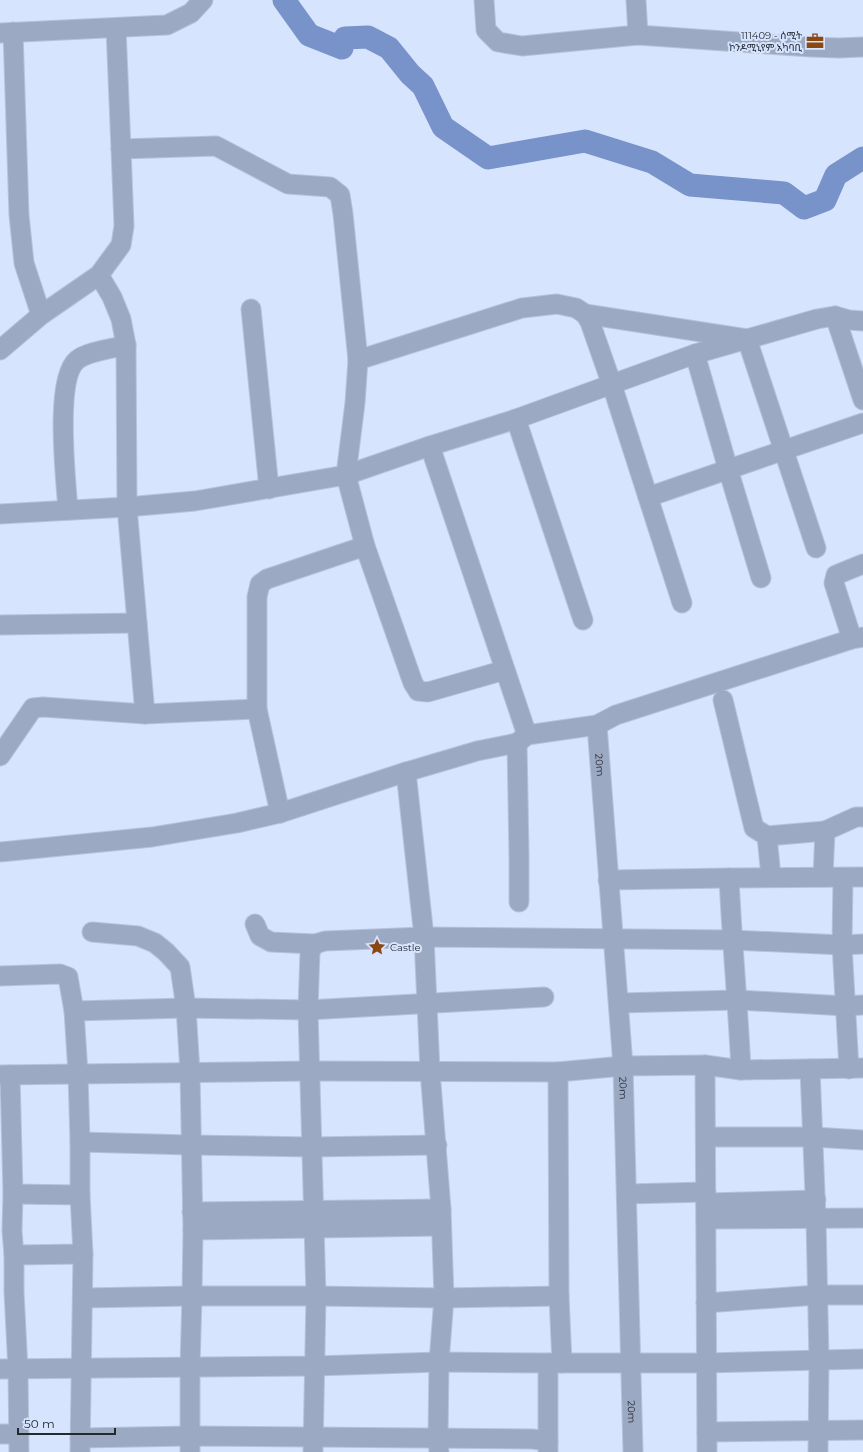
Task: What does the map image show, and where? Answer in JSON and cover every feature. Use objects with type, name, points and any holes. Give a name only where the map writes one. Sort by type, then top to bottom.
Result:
[{"type":"street","points":[[41,315],[24,263],[19,215],[6,33],[168,25],[191,13],[203,0]]},
{"type":"street","points":[[484,0],[486,30],[498,42],[522,46],[638,35],[811,47],[863,47]]},
{"type":"street","points":[[636,0],[638,35]]},
{"type":"street","points":[[0,350],[41,315],[99,274],[121,245],[124,226],[116,28]]},
{"type":"street","points":[[121,149],[216,146],[288,184],[330,187],[340,195],[358,360],[355,403],[346,475],[365,546],[413,683],[418,691],[428,692],[505,670]]},
{"type":"street","points":[[99,274],[112,297],[121,319],[126,345],[127,507],[145,714]]},
{"type":"street","points":[[358,360],[522,308],[557,304],[576,308],[585,314],[590,322],[612,385],[682,603]]},
{"type":"street","points":[[251,309],[269,489]]},
{"type":"street","points":[[585,314],[747,339]]},
{"type":"street","points":[[835,316],[863,400]]},
{"type":"street","points":[[0,514],[127,507],[195,501],[346,475],[430,446],[516,419],[695,354],[818,318],[835,316],[849,320],[863,321]]},
{"type":"street","points":[[747,339],[816,548]]},
{"type":"street","points":[[68,510],[63,412],[66,384],[71,367],[77,360],[88,354],[126,345]]},
{"type":"street","points":[[695,354],[761,578]]},
{"type":"street","points":[[516,419],[583,620]]},
{"type":"street","points":[[648,497],[863,423]]},
{"type":"street","points":[[430,446],[505,670],[522,739],[519,902]]},
{"type":"street","points":[[280,813],[257,709],[257,597],[260,584],[267,578],[365,546]]},
{"type":"street","points":[[0,852],[152,837],[237,823],[280,813],[406,772],[477,751],[522,739],[597,725],[616,715],[857,638],[834,583],[836,575],[863,564]]},
{"type":"street","points":[[0,624],[137,623]]},
{"type":"street","points":[[723,700],[754,828],[767,836],[825,831],[856,817],[863,817]]},
{"type":"street","points":[[0,756],[33,708],[43,707],[145,714],[257,709]]},
{"type":"street","name":"20m","points":[[597,725],[623,1066],[632,1363],[633,1452]]},
{"type":"street","points":[[406,772],[424,937],[426,1005],[441,1218],[444,1298],[439,1362],[439,1445]]},
{"type":"street","points":[[823,877],[825,831]]},
{"type":"street","points":[[767,836],[771,877]]},
{"type":"street","points":[[608,880],[863,877]]},
{"type":"street","points":[[730,878],[732,940],[738,1000],[741,1070]]},
{"type":"street","points":[[19,1443],[9,1370],[7,1293],[14,1255],[6,1223],[13,1194],[6,1141],[5,1075],[310,1070],[558,1072],[623,1066],[705,1065],[741,1070],[856,1069],[854,1006],[842,945],[843,878]]},
{"type":"street","points":[[255,924],[260,936],[271,942],[314,944],[325,941],[424,937],[613,938],[732,940],[842,945],[863,944]]},
{"type":"street","points":[[92,932],[138,936],[155,944],[166,952],[180,967],[186,1008],[190,1072],[192,1221],[190,1444]]},
{"type":"street","points":[[314,944],[310,951],[308,1010],[316,1296],[314,1445]]},
{"type":"street","points":[[0,976],[60,974],[68,977],[74,1011],[78,1074],[80,1195],[83,1254],[80,1445],[439,1445],[532,1439],[548,1447],[560,1296],[558,1072]]},
{"type":"street","points":[[74,1011],[186,1008],[308,1010],[426,1005],[544,997]]},
{"type":"street","points":[[619,1003],[738,1000],[854,1006]]},
{"type":"street","points":[[705,1065],[707,1137],[707,1452]]},
{"type":"street","points":[[810,1069],[816,1209],[819,1360],[818,1452]]},
{"type":"street","points":[[707,1137],[814,1137],[863,1140]]},
{"type":"street","points":[[80,1142],[311,1147],[437,1145]]},
{"type":"street","points":[[13,1194],[80,1195]]},
{"type":"street","points":[[627,1194],[706,1204],[816,1209],[863,1218]]},
{"type":"street","points":[[192,1221],[441,1218]]},
{"type":"street","points":[[14,1255],[83,1254]]},
{"type":"street","points":[[706,1303],[817,1295],[863,1295]]},
{"type":"street","points":[[83,1298],[192,1296],[444,1298],[560,1296]]},
{"type":"street","points":[[9,1370],[315,1366],[439,1362],[632,1363],[863,1359]]},
{"type":"street","points":[[707,1432],[863,1430]]},
{"type":"street","points":[[0,1434],[19,1443]]},
{"type":"waterway","points":[[284,0],[309,35],[342,48],[345,38],[368,37],[389,48],[410,74],[423,86],[443,127],[488,158],[585,141],[652,162],[690,185],[784,193],[804,208],[825,200],[836,175],[863,158]]},
{"type":"place","name":"111409 - ሰሚት ኮንዶሚኒየም አካባቢ","points":[[815,41]]},
{"type":"place","name":"Castle","points":[[377,947]]}]
